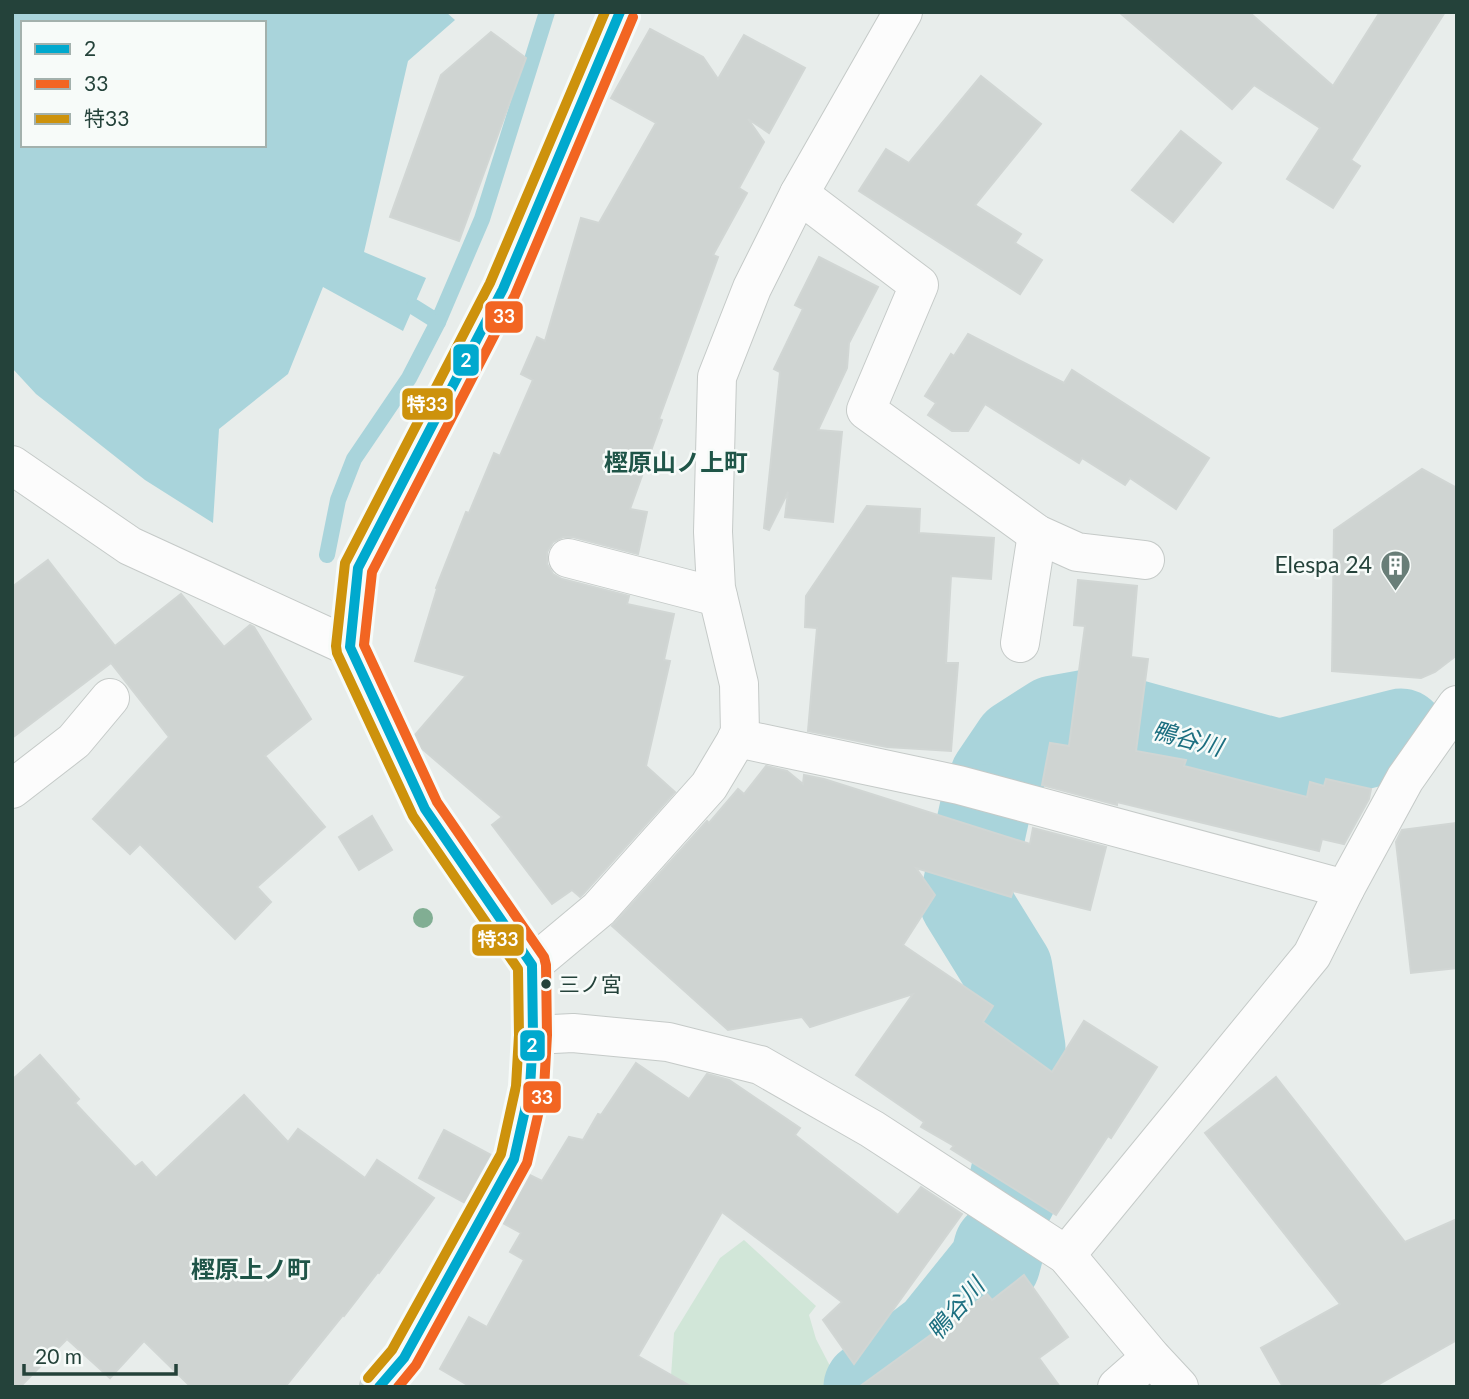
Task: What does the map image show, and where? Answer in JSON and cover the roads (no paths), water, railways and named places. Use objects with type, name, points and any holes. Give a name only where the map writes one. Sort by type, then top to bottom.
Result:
[{"type":"main road","points":[[379,1387],[404,1358],[514,1159],[530,1088],[533,1035],[532,965],[425,809],[349,647],[358,568],[503,289],[620,12]]},
{"type":"street","points":[[532,965],[599,909],[709,786],[740,734],[739,684],[716,588],[713,532],[717,377],[752,288],[799,194],[903,12]]},
{"type":"street","points":[[799,194],[919,285],[866,410],[1037,534],[1077,552],[1145,560]]},
{"type":"street","points":[[13,467],[130,546],[349,647]]},
{"type":"street","points":[[1020,643],[1037,534]]},
{"type":"street","points":[[568,558],[718,597]]},
{"type":"street","points":[[12,789],[74,741],[110,698]]},
{"type":"street","points":[[1066,1255],[1312,955],[1405,779],[1457,705]]},
{"type":"street","points":[[737,738],[959,785],[1345,889]]},
{"type":"street","points":[[533,1035],[573,1033],[668,1042],[760,1065],[872,1129],[1066,1255],[1179,1387]]},
{"type":"street","points":[[1117,1387],[1151,1357]]},
{"type":"water","points":[[12,12],[446,12],[455,20],[408,61],[364,252],[426,278],[403,331],[323,287],[288,374],[219,429],[213,523],[145,480],[36,394],[12,368]]},
{"type":"waterway","points":[[414,307],[438,322],[482,219],[547,12]]},
{"type":"waterway","points":[[327,555],[338,500],[354,459],[409,378],[438,322]]},
{"type":"waterway","name":"鴨谷川","points":[[995,778],[1018,744],[1054,721],[1093,714],[1279,765],[1401,734]]},
{"type":"waterway","name":"鴨谷川","points":[[985,810],[965,901],[1007,969],[1020,1048],[1020,1157],[1011,1196]]},
{"type":"waterway","name":"鴨谷川","points":[[869,1387],[937,1335],[995,1263],[999,1248]]},
{"type":"place","name":"Elespa 24","points":[[1395,592]]},
{"type":"place","name":"三ノ宮","points":[[546,984]]},
{"type":"district","name":"樫原山ノ上町","points":[[676,463]]},
{"type":"district","name":"樫原上ノ町","points":[[251,1270]]}]
